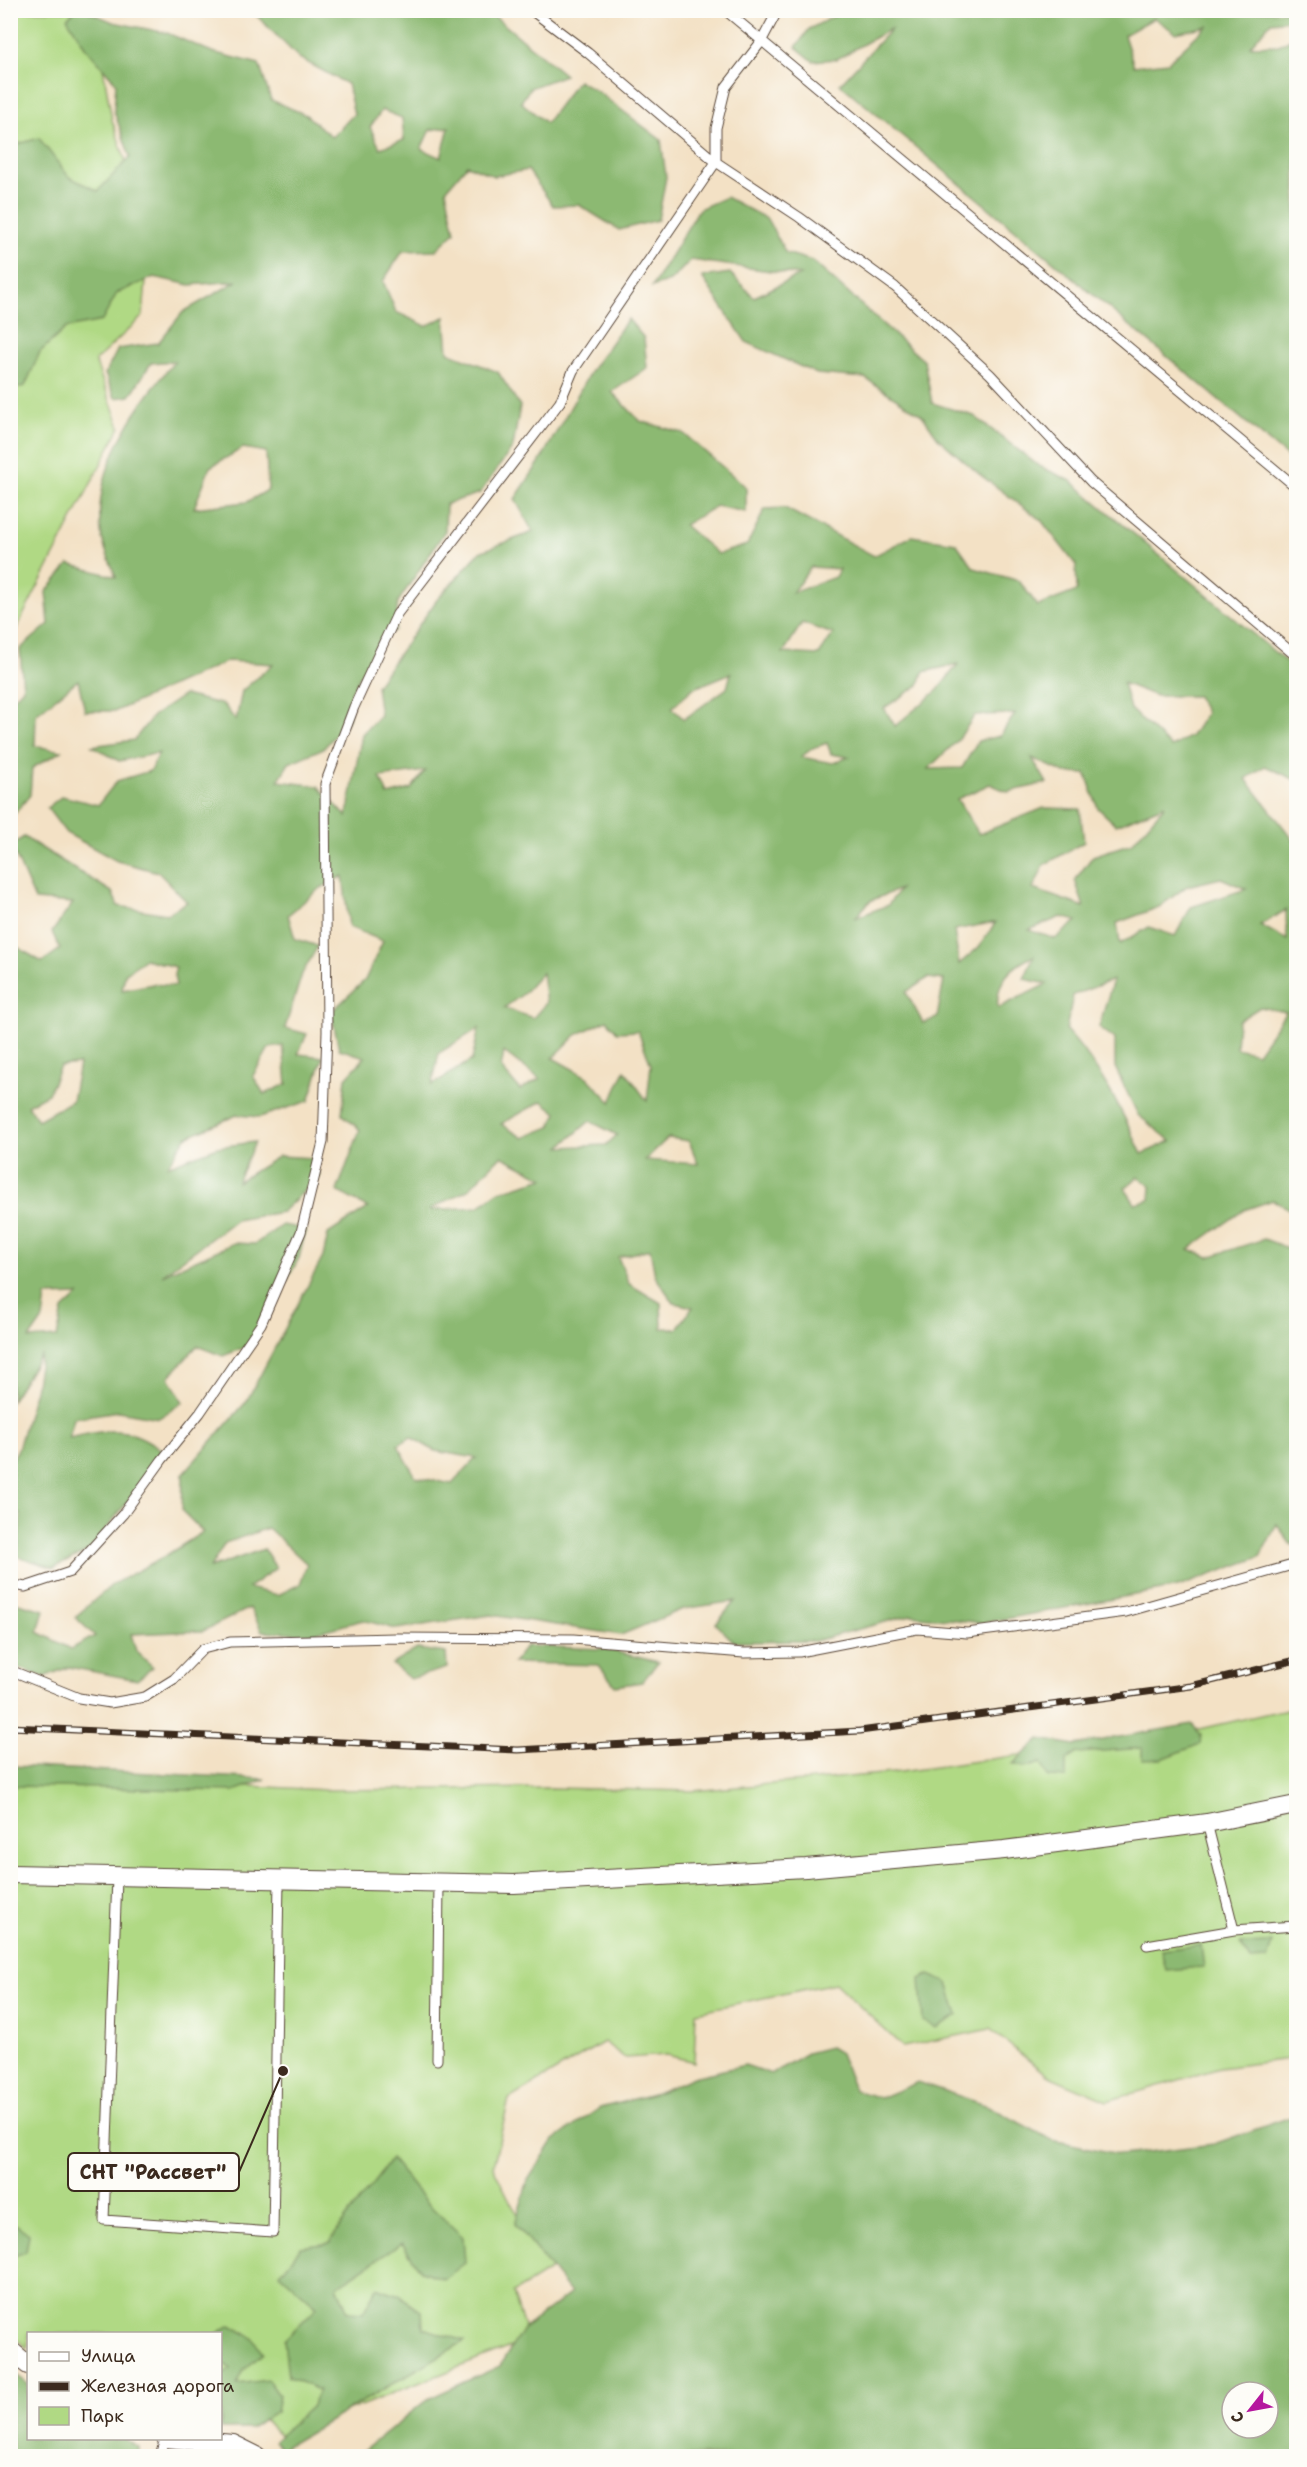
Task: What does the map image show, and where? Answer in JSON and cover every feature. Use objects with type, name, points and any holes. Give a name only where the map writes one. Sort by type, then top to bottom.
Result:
[{"type":"street","points":[[10,1874],[117,1878],[514,1884],[806,1868],[1004,1850],[1207,1824],[1296,1805]]},
{"type":"street","points":[[10,2350],[27,2364]]},
{"type":"street","points":[[179,2440],[233,2444],[257,2457]]},
{"type":"lane","points":[[531,10],[588,53],[716,162],[799,217],[895,287],[990,374],[1092,482],[1296,656]]},
{"type":"lane","points":[[725,10],[1296,487]]},
{"type":"lane","points":[[10,1584],[25,1587],[70,1572],[123,1514],[200,1413],[261,1324],[301,1232],[322,1142],[327,1032],[325,784],[354,707],[397,614],[560,402],[573,371],[716,162],[716,128],[726,87],[761,42],[778,10]]},
{"type":"lane","points":[[10,1670],[79,1698],[110,1703],[145,1696],[174,1679],[202,1649],[230,1642],[395,1638],[573,1639],[744,1653],[799,1652],[917,1629],[967,1633],[1126,1611],[1296,1564]]},
{"type":"lane","points":[[1207,1824],[1234,1930]]},
{"type":"lane","points":[[117,1878],[104,2220],[273,2232],[279,1880]]},
{"type":"lane","points":[[437,2060],[440,1882]]},
{"type":"lane","points":[[1148,1945],[1234,1930],[1296,1926]]},
{"type":"lane","points":[[160,2457],[166,2440]]},
{"type":"green space","points":[[11,11],[72,11],[103,68],[112,120],[150,234],[143,316],[95,361],[120,427],[11,639]]},
{"type":"green space","points":[[75,11],[87,11],[113,22],[167,33],[212,52],[259,64],[271,100],[306,115],[332,137],[354,114],[347,84],[299,58],[252,11],[488,11],[565,75],[530,88],[521,102],[546,123],[578,80],[598,92],[661,140],[666,177],[658,220],[619,230],[579,205],[553,206],[528,170],[494,176],[467,165],[446,190],[455,232],[436,250],[403,251],[383,281],[396,312],[426,326],[445,317],[448,352],[498,372],[520,406],[513,447],[480,493],[446,504],[445,531],[398,602],[395,630],[381,638],[351,692],[349,719],[324,748],[289,763],[278,781],[318,786],[347,817],[362,734],[380,715],[376,686],[436,601],[480,552],[533,532],[515,499],[539,463],[592,369],[628,319],[644,338],[647,368],[612,392],[640,421],[683,433],[746,487],[746,512],[716,506],[684,525],[718,554],[747,545],[765,509],[785,508],[874,556],[912,536],[956,543],[974,568],[1019,581],[1038,606],[1077,591],[1076,565],[1041,520],[979,474],[938,438],[922,415],[865,378],[817,374],[746,342],[702,277],[730,273],[754,297],[800,275],[691,260],[670,281],[652,287],[699,209],[726,197],[767,219],[786,253],[812,261],[924,361],[932,403],[974,416],[1039,466],[1071,481],[1296,670],[1296,780],[1265,766],[1246,779],[1295,842],[1296,839],[1296,1213],[1273,1200],[1244,1210],[1189,1249],[1209,1257],[1264,1239],[1296,1251],[1296,1543],[1291,1545],[1277,1524],[1260,1557],[1178,1587],[983,1623],[911,1615],[815,1641],[734,1642],[716,1624],[735,1601],[683,1609],[621,1635],[491,1615],[396,1629],[363,1620],[310,1634],[262,1631],[250,1608],[203,1631],[131,1634],[136,1651],[153,1667],[137,1680],[69,1667],[44,1677],[11,1665],[11,1601],[44,1610],[38,1632],[71,1649],[95,1636],[75,1617],[113,1584],[203,1532],[182,1511],[183,1474],[246,1402],[323,1257],[328,1234],[368,1208],[337,1191],[360,1130],[342,1114],[346,1078],[365,1057],[339,1049],[331,1012],[365,980],[383,941],[349,927],[343,876],[319,889],[288,915],[295,939],[318,946],[302,974],[285,1028],[307,1034],[298,1054],[323,1057],[309,1101],[260,1117],[237,1115],[186,1137],[167,1166],[218,1147],[255,1142],[237,1182],[279,1156],[314,1158],[320,1176],[282,1212],[236,1220],[162,1275],[234,1243],[255,1244],[282,1225],[306,1229],[299,1258],[251,1345],[223,1356],[197,1346],[169,1377],[183,1402],[159,1418],[118,1411],[74,1418],[69,1438],[96,1432],[119,1431],[141,1437],[165,1453],[90,1550],[54,1568],[17,1556],[21,1514],[11,1515],[11,1462],[18,1449],[35,1390],[41,1354],[11,1401],[10,948],[19,948],[42,962],[60,949],[52,932],[73,903],[35,900],[11,845],[24,837],[112,892],[118,906],[167,914],[187,902],[158,872],[117,861],[66,833],[47,808],[62,796],[98,805],[117,781],[150,771],[159,753],[119,761],[92,746],[134,740],[153,716],[184,695],[224,705],[236,721],[242,691],[273,664],[228,661],[116,711],[85,711],[78,680],[36,714],[35,746],[62,751],[32,768],[30,795],[11,818],[11,701],[23,688],[20,649],[49,624],[46,592],[69,564],[116,577],[102,538],[100,514],[102,490],[109,466],[131,421],[175,361],[151,363],[130,396],[115,398],[105,374],[118,349],[158,343],[183,312],[237,281],[190,285],[154,277],[117,293],[102,321],[66,328],[40,352],[25,386],[11,389],[11,146],[39,138],[69,177],[98,191],[130,157],[114,111],[116,83],[85,47],[67,18]],"holes":[[[382,110],[402,118],[404,140],[380,148],[370,127]],[[449,127],[441,158],[421,149],[430,130]],[[243,448],[266,452],[268,490],[247,502],[194,508],[210,467]],[[811,567],[839,569],[835,577],[792,593]],[[802,623],[833,634],[819,655],[783,653]],[[958,664],[938,690],[895,726],[884,708],[919,685],[923,672]],[[731,673],[727,688],[684,719],[672,708],[692,689]],[[1123,683],[1156,696],[1197,696],[1206,713],[1191,736],[1171,747],[1130,709]],[[1015,714],[1000,736],[978,741],[962,768],[928,769],[958,740],[975,715]],[[827,743],[831,754],[849,757],[833,763],[801,757],[813,748]],[[1032,758],[1065,773],[1086,774],[1098,808],[1116,825],[1165,805],[1132,843],[1093,856],[1075,880],[1084,907],[1033,889],[1044,865],[1084,842],[1080,809],[1044,808],[979,834],[957,799],[990,784],[1008,792],[1047,783]],[[425,771],[411,789],[388,795],[380,777]],[[1221,878],[1246,889],[1191,907],[1175,936],[1149,927],[1120,944],[1117,923],[1159,907],[1187,886]],[[900,889],[888,905],[855,918],[870,901]],[[1286,910],[1287,940],[1260,925]],[[1061,917],[1077,921],[1055,939],[1029,930]],[[996,922],[979,947],[959,964],[954,930]],[[1034,956],[1024,979],[1047,984],[998,1008],[999,990],[1006,976],[1018,965]],[[145,959],[176,967],[174,974],[176,986],[153,984],[122,990],[125,974]],[[542,973],[546,1003],[533,1018],[504,1008],[523,994]],[[928,978],[944,980],[937,1018],[923,1023],[906,992]],[[1113,980],[1099,1027],[1115,1039],[1115,1067],[1138,1115],[1171,1141],[1142,1154],[1118,1104],[1100,1074],[1066,1030],[1073,995]],[[1260,1007],[1286,1012],[1257,1053],[1236,1048],[1238,1021]],[[607,1020],[617,1032],[638,1031],[651,1065],[647,1101],[625,1070],[611,1102],[587,1077],[553,1058],[576,1035]],[[479,1028],[472,1060],[432,1085],[439,1053]],[[283,1046],[287,1084],[264,1094],[253,1076],[269,1048]],[[504,1052],[540,1079],[520,1090],[501,1068]],[[79,1064],[72,1101],[38,1120],[27,1105],[48,1094],[60,1066]],[[542,1101],[557,1113],[550,1127],[523,1138],[501,1124]],[[590,1121],[617,1135],[606,1145],[560,1147]],[[668,1138],[689,1141],[698,1164],[645,1160]],[[501,1156],[544,1178],[498,1192],[478,1207],[429,1210],[468,1190]],[[1138,1177],[1151,1186],[1150,1200],[1135,1204],[1125,1188]],[[650,1249],[655,1276],[674,1303],[693,1307],[677,1329],[662,1328],[661,1303],[629,1284],[618,1257]],[[79,1295],[63,1310],[57,1337],[29,1339],[43,1319],[46,1296]],[[411,1437],[435,1451],[476,1458],[452,1484],[416,1477],[398,1445]],[[268,1528],[307,1564],[300,1584],[278,1595],[248,1588],[276,1568],[264,1549],[210,1568],[225,1543]]]},
{"type":"green space","points":[[844,11],[1296,11],[1296,24],[1291,20],[1271,22],[1250,46],[1279,45],[1296,36],[1296,464],[840,84],[892,28],[837,59],[813,61],[796,47],[809,29]],"holes":[[[1154,18],[1176,33],[1207,26],[1168,62],[1134,66],[1124,35]]]},
{"type":"green space","points":[[526,1646],[604,1649],[658,1662],[642,1682],[615,1686],[599,1665],[513,1663]]},
{"type":"green space","points":[[417,1649],[446,1653],[447,1668],[410,1679],[392,1664]]},
{"type":"green space","points":[[1296,1707],[1296,2058],[1220,2068],[1107,2101],[1047,2075],[990,2029],[903,2047],[835,1983],[696,2012],[694,2062],[667,2055],[625,2058],[604,2042],[509,2099],[493,2167],[512,2205],[553,2268],[513,2293],[528,2340],[281,2437],[240,2393],[222,2395],[222,2332],[27,2332],[27,2348],[11,2333],[11,1774],[327,1790],[552,1788],[693,1791],[893,1773],[1200,1729]]},
{"type":"green space","points":[[1192,1724],[1201,1735],[1200,1744],[1162,1759],[1142,1760],[1142,1748],[1077,1753],[1066,1760],[1066,1778],[1048,1777],[1041,1763],[1025,1768],[1013,1764],[1040,1739],[1075,1745]]},
{"type":"green space","points":[[10,1766],[266,1779],[234,1791],[11,1786]]},
{"type":"green space","points":[[1272,1943],[1267,1959],[1250,1960],[1240,1944]]},
{"type":"green space","points":[[1201,1945],[1204,1967],[1166,1970],[1161,1950]]},
{"type":"green space","points":[[929,1975],[948,1983],[958,2015],[936,2028],[923,2021],[920,1979]]},
{"type":"green space","points":[[830,2047],[840,2053],[854,2090],[880,2098],[918,2082],[988,2106],[1052,2140],[1123,2155],[1214,2144],[1296,2115],[1296,2456],[357,2456],[428,2399],[500,2366],[523,2329],[571,2293],[515,2224],[528,2180],[554,2140],[600,2108],[657,2093],[693,2077],[745,2065],[771,2074],[807,2053]]},
{"type":"green space","points":[[391,2159],[426,2202],[463,2237],[465,2263],[444,2279],[421,2271],[402,2243],[337,2286],[348,2312],[363,2313],[377,2287],[399,2295],[422,2312],[423,2328],[465,2341],[282,2449],[274,2441],[311,2407],[319,2390],[288,2377],[284,2340],[317,2307],[280,2274],[301,2247],[330,2243]]},
{"type":"green space","points":[[17,2225],[29,2234],[26,2252],[11,2257],[11,2226]]},
{"type":"green space","points":[[231,2325],[253,2338],[263,2353],[244,2370],[237,2384],[268,2380],[279,2395],[276,2412],[250,2429],[222,2429],[222,2375],[231,2369],[222,2362],[222,2332],[220,2332]]},
{"type":"green space","points":[[10,2370],[27,2383],[27,2440],[127,2440],[139,2448],[139,2456],[11,2456]]},
{"type":"railway","points":[[10,1727],[518,1750],[860,1731],[1191,1686],[1296,1660]]},
{"type":"place","name":"СНТ \"Рассвет\"","points":[[283,2071]]}]
